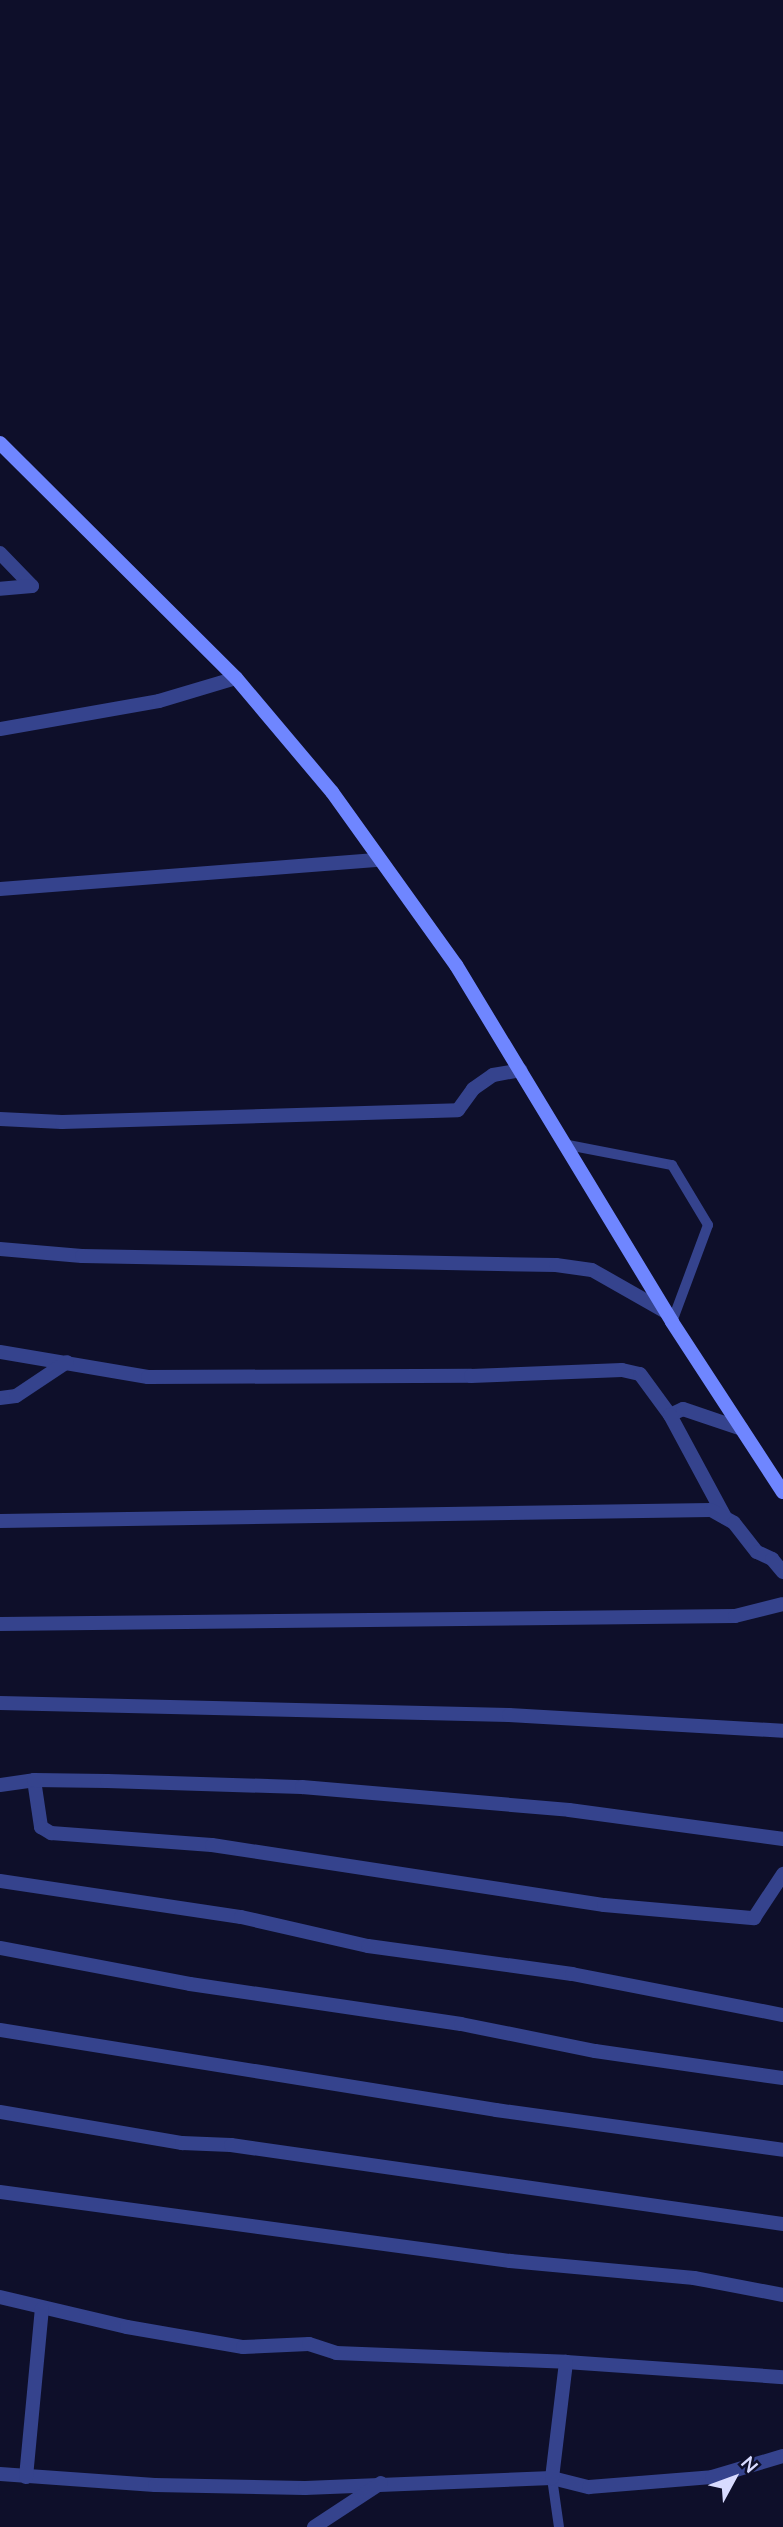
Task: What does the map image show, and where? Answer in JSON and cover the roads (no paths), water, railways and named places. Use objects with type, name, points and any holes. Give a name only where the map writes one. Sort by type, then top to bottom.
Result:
[{"type":"main road","points":[[0,443],[236,678],[286,734],[456,965],[568,1145],[669,1317],[783,1492]]},
{"type":"street","points":[[0,553],[32,586],[0,589]]},
{"type":"street","points":[[0,729],[159,701],[236,678]]},
{"type":"street","points":[[0,889],[379,860]]},
{"type":"street","points":[[0,1119],[62,1122],[458,1110],[473,1089],[493,1075],[521,1070]]},
{"type":"street","points":[[0,1249],[82,1256],[556,1265],[592,1270],[669,1317]]},
{"type":"street","points":[[0,1352],[148,1377],[471,1376],[622,1370],[640,1374],[670,1415],[725,1517],[757,1552],[772,1559],[783,1572]]},
{"type":"street","points":[[0,1398],[16,1396],[67,1362]]},
{"type":"street","points":[[670,1415],[683,1409],[742,1429]]},
{"type":"street","points":[[0,1521],[711,1510],[725,1517]]},
{"type":"street","points":[[0,1624],[735,1616],[783,1604]]},
{"type":"street","points":[[0,1703],[509,1715],[783,1731]]},
{"type":"street","points":[[0,1785],[34,1780],[315,1788],[569,1810],[783,1839]]},
{"type":"street","points":[[34,1780],[41,1827],[51,1833],[212,1845],[604,1905],[754,1918],[783,1874]]},
{"type":"street","points":[[0,1881],[242,1917],[368,1945],[572,1974],[783,2015]]},
{"type":"street","points":[[0,1948],[190,1984],[461,2024],[595,2051],[783,2078]]},
{"type":"street","points":[[0,2030],[496,2110],[783,2150]]},
{"type":"street","points":[[0,2112],[160,2139],[230,2146],[783,2224]]},
{"type":"street","points":[[0,2192],[510,2261],[694,2278],[783,2295]]},
{"type":"street","points":[[0,2297],[42,2309],[243,2347],[309,2344],[336,2353],[566,2362],[783,2377]]},
{"type":"street","points":[[26,2477],[42,2309]]},
{"type":"street","points":[[552,2478],[566,2362]]},
{"type":"street","points":[[0,2474],[182,2486],[305,2488],[552,2478],[589,2487],[712,2477],[783,2456]]},
{"type":"street","points":[[314,2527],[381,2483]]},
{"type":"lane","points":[[568,1145],[672,1165],[708,1225],[669,1317]]},
{"type":"lane","points":[[552,2478],[559,2527]]}]
